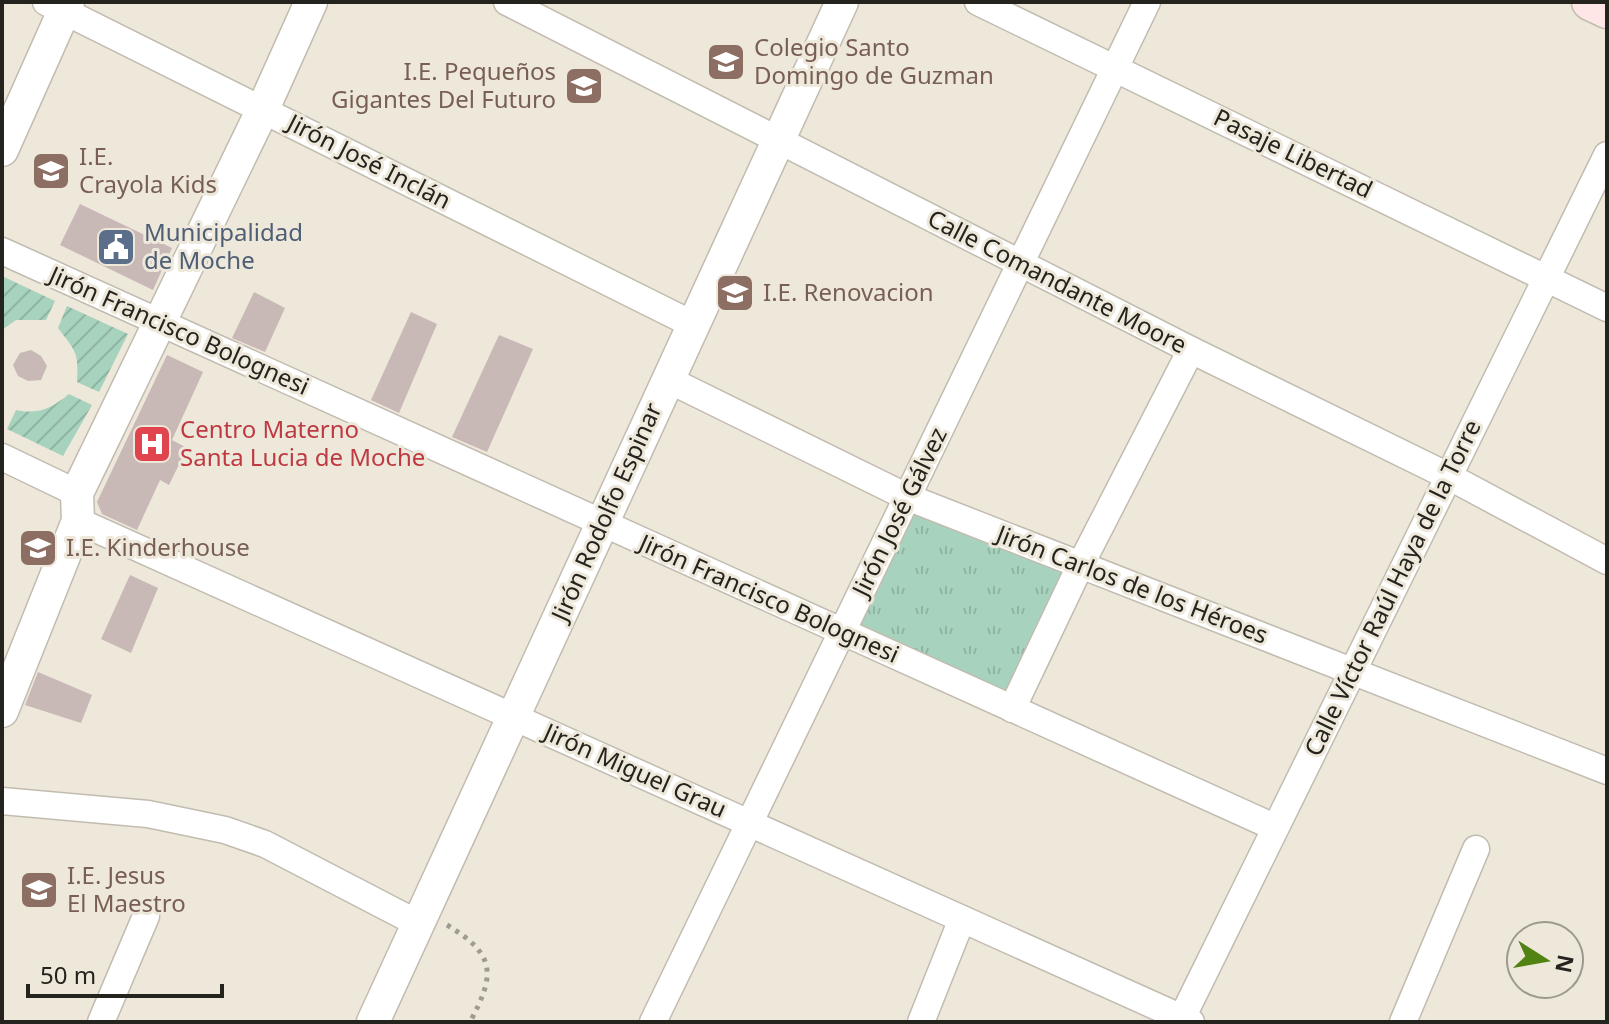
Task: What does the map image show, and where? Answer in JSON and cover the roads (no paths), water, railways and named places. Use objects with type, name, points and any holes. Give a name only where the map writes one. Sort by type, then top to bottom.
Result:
[{"type":"main road","points":[[1590,2],[1607,10]]},
{"type":"street","points":[[2,711],[77,507],[158,323],[263,109],[311,2]]},
{"type":"street","name":"Calle Comandante Moore","points":[[507,2],[546,11],[778,140],[1191,350],[1448,476],[1607,561]]},
{"type":"street","name":"Jirón Rodolfo Espinar","points":[[373,1022],[412,915],[515,718],[601,522],[842,2]]},
{"type":"street","name":"Pasaje Libertad","points":[[978,2],[1607,308]]},
{"type":"street","name":"Jirón José Gálvez","points":[[653,1022],[1147,2]]},
{"type":"street","points":[[2,150],[59,5]]},
{"type":"street","name":"Jirón José Inclán","points":[[59,5],[692,324]]},
{"type":"street","name":"Calle Víctor Raúl Haya de la Torre","points":[[1184,1021],[1274,827],[1607,155]]},
{"type":"street","name":"Jirón Francisco Bolognesi","points":[[2,251],[1274,827]]},
{"type":"street","points":[[1012,709],[1081,564],[1191,350]]},
{"type":"street","name":"Jirón Carlos de los Héroes","points":[[667,379],[907,497],[1607,771]]},
{"type":"street","name":"Jirón Miguel Grau","points":[[2,457],[77,507],[515,718],[1184,1021]]},
{"type":"street","points":[[2,801],[148,814],[225,830],[265,844],[412,915]]},
{"type":"street","points":[[1403,1022],[1476,849]]},
{"type":"street","points":[[101,1022],[146,916]]},
{"type":"street","points":[[921,1022],[962,919]]},
{"type":"place","name":"Colegio Santo Domingo de Guzman","points":[[726,62]]},
{"type":"place","name":"I.E. Pequeños Gigantes Del Futuro","points":[[584,86]]},
{"type":"place","name":"I.E. Crayola Kids","points":[[51,171]]},
{"type":"place","name":"Municipalidad de Moche","points":[[116,247]]},
{"type":"place","name":"I.E. Renovacion","points":[[735,293]]},
{"type":"place","name":"Centro Materno Santa Lucia de Moche","points":[[152,444]]},
{"type":"place","name":"I.E. Kinderhouse","points":[[38,548]]},
{"type":"place","name":"I.E. Jesus El Maestro","points":[[39,890]]}]
